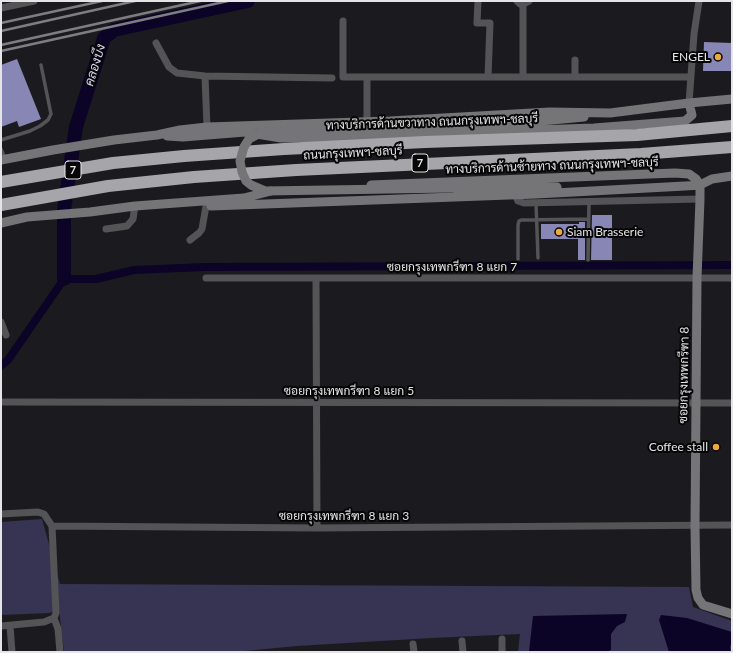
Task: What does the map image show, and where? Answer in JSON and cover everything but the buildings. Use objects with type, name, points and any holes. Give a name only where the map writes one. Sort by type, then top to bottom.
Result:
[{"type":"highway","name":"ถนนกรุงเทพฯ-ชลบุรี","points":[[1,182],[113,163],[284,149],[424,142],[637,135],[732,126]]},
{"type":"highway","name":"ถนนกรุงเทพฯ-ชลบุรี","points":[[1,205],[108,186],[194,177],[296,170],[641,154],[732,147]]},
{"type":"main road","name":"ทางบริการด้านขวาทาง ถนนกรุงเทพฯ-ชลบุรี","points":[[3,159],[114,140],[207,127],[367,122],[550,112],[610,113],[689,102],[732,99]]},
{"type":"main road","name":"ทางบริการด้านขวาทาง ถนนกรุงเทพฯ-ชลบุรี","points":[[157,135],[182,137],[245,132],[281,138],[304,138],[594,128],[685,120],[692,115],[689,102]]},
{"type":"main road","points":[[578,191],[558,187],[539,186],[265,191],[246,181],[242,172],[240,161],[244,146],[250,139],[262,132],[530,122],[610,113]]},
{"type":"main road","points":[[675,173],[682,177],[685,186]]},
{"type":"main road","name":"ทางบริการด้านซ้ายทาง ถนนกรุงเทพฯ-ชลบุรี","points":[[1,224],[27,217],[90,212],[134,206],[251,197],[274,190],[675,173],[689,174],[696,179],[700,185]]},
{"type":"main road","points":[[611,175],[615,182],[611,190]]},
{"type":"main road","name":"ทางบริการด้านซ้ายทาง ถนนกรุงเทพฯ-ชลบุรี","points":[[186,203],[206,206],[515,194],[536,198],[578,191],[700,185],[712,179],[732,176]]},
{"type":"main road","name":"ซอยกรุงเทพกรีฑา 8","points":[[700,185],[697,276],[695,526],[696,590],[698,598],[703,605],[732,614]]},
{"type":"street","points":[[1,8],[34,1]]},
{"type":"street","points":[[478,1],[477,22],[490,23],[488,77]]},
{"type":"street","points":[[689,102],[694,34],[699,1]]},
{"type":"street","points":[[523,2],[523,77]]},
{"type":"street","points":[[343,22],[343,77],[690,77]]},
{"type":"street","points":[[156,43],[170,67],[177,73],[204,76],[332,78]]},
{"type":"street","points":[[575,60],[575,76]]},
{"type":"street","points":[[204,76],[207,127]]},
{"type":"street","points":[[367,77],[367,122]]},
{"type":"street","points":[[536,198],[589,202],[700,199]]},
{"type":"street","points":[[106,229],[127,226],[133,219],[134,206]]},
{"type":"street","points":[[190,240],[202,229],[206,206]]},
{"type":"street","name":"ซอยกรุงเทพกรีฑา 8 แยก 7","points":[[206,278],[697,276],[732,278]]},
{"type":"street","points":[[316,278],[317,528]]},
{"type":"street","points":[[1,322],[6,335]]},
{"type":"street","name":"ซอยกรุงเทพกรีฑา 8 แยก 5","points":[[1,402],[732,403]]},
{"type":"street","points":[[1,514],[38,512],[44,514],[52,526],[56,614],[54,618],[58,629],[60,652]]},
{"type":"street","name":"ซอยกรุงเทพกรีฑา 8 แยก 3","points":[[52,526],[317,528],[732,525]]},
{"type":"street","points":[[1,626],[44,622],[54,618]]},
{"type":"street","points":[[10,626],[12,652]]},
{"type":"street","points":[[502,639],[502,652]]},
{"type":"street","points":[[462,642],[463,652]]},
{"type":"street","points":[[413,644],[414,652]]},
{"type":"lane","points":[[1,140],[30,131],[48,120],[51,114],[41,65]]},
{"type":"lane","points":[[1,149],[3,159]]},
{"type":"lane","points":[[536,198],[538,258]]},
{"type":"lane","points":[[588,260],[589,202]]},
{"type":"lane","points":[[518,259],[519,221],[524,219],[588,219]]},
{"type":"shaded area","points":[[42,519],[60,584],[689,587],[693,607],[732,621],[732,652],[518,652],[520,634],[297,646],[234,652],[64,652],[59,610],[49,613],[1,615],[1,522]]},
{"type":"shaded area","points":[[627,614],[625,622],[617,626],[611,634],[611,650],[607,652],[529,652],[533,616]]},
{"type":"shaded area","points":[[661,615],[687,618],[732,632],[732,642],[730,647],[731,652],[669,652],[659,620]]},
{"type":"waterway","name":"คลองบึง","points":[[64,279],[64,210],[76,127],[104,38],[114,30],[248,1]]},
{"type":"waterway","points":[[1,366],[8,360],[64,279],[96,279],[134,270],[205,267],[732,265]]},
{"type":"railway","points":[[1,23],[102,1]]},
{"type":"railway","points":[[1,31],[135,1]]},
{"type":"railway","points":[[1,45],[200,1]]},
{"type":"railway","points":[[1,51],[228,1]]},
{"type":"place","name":"ENGEL","points":[[718,57]]},
{"type":"place","name":"Siam Brasserie","points":[[559,232]]},
{"type":"place","name":"Coffee stall","points":[[716,447]]}]
